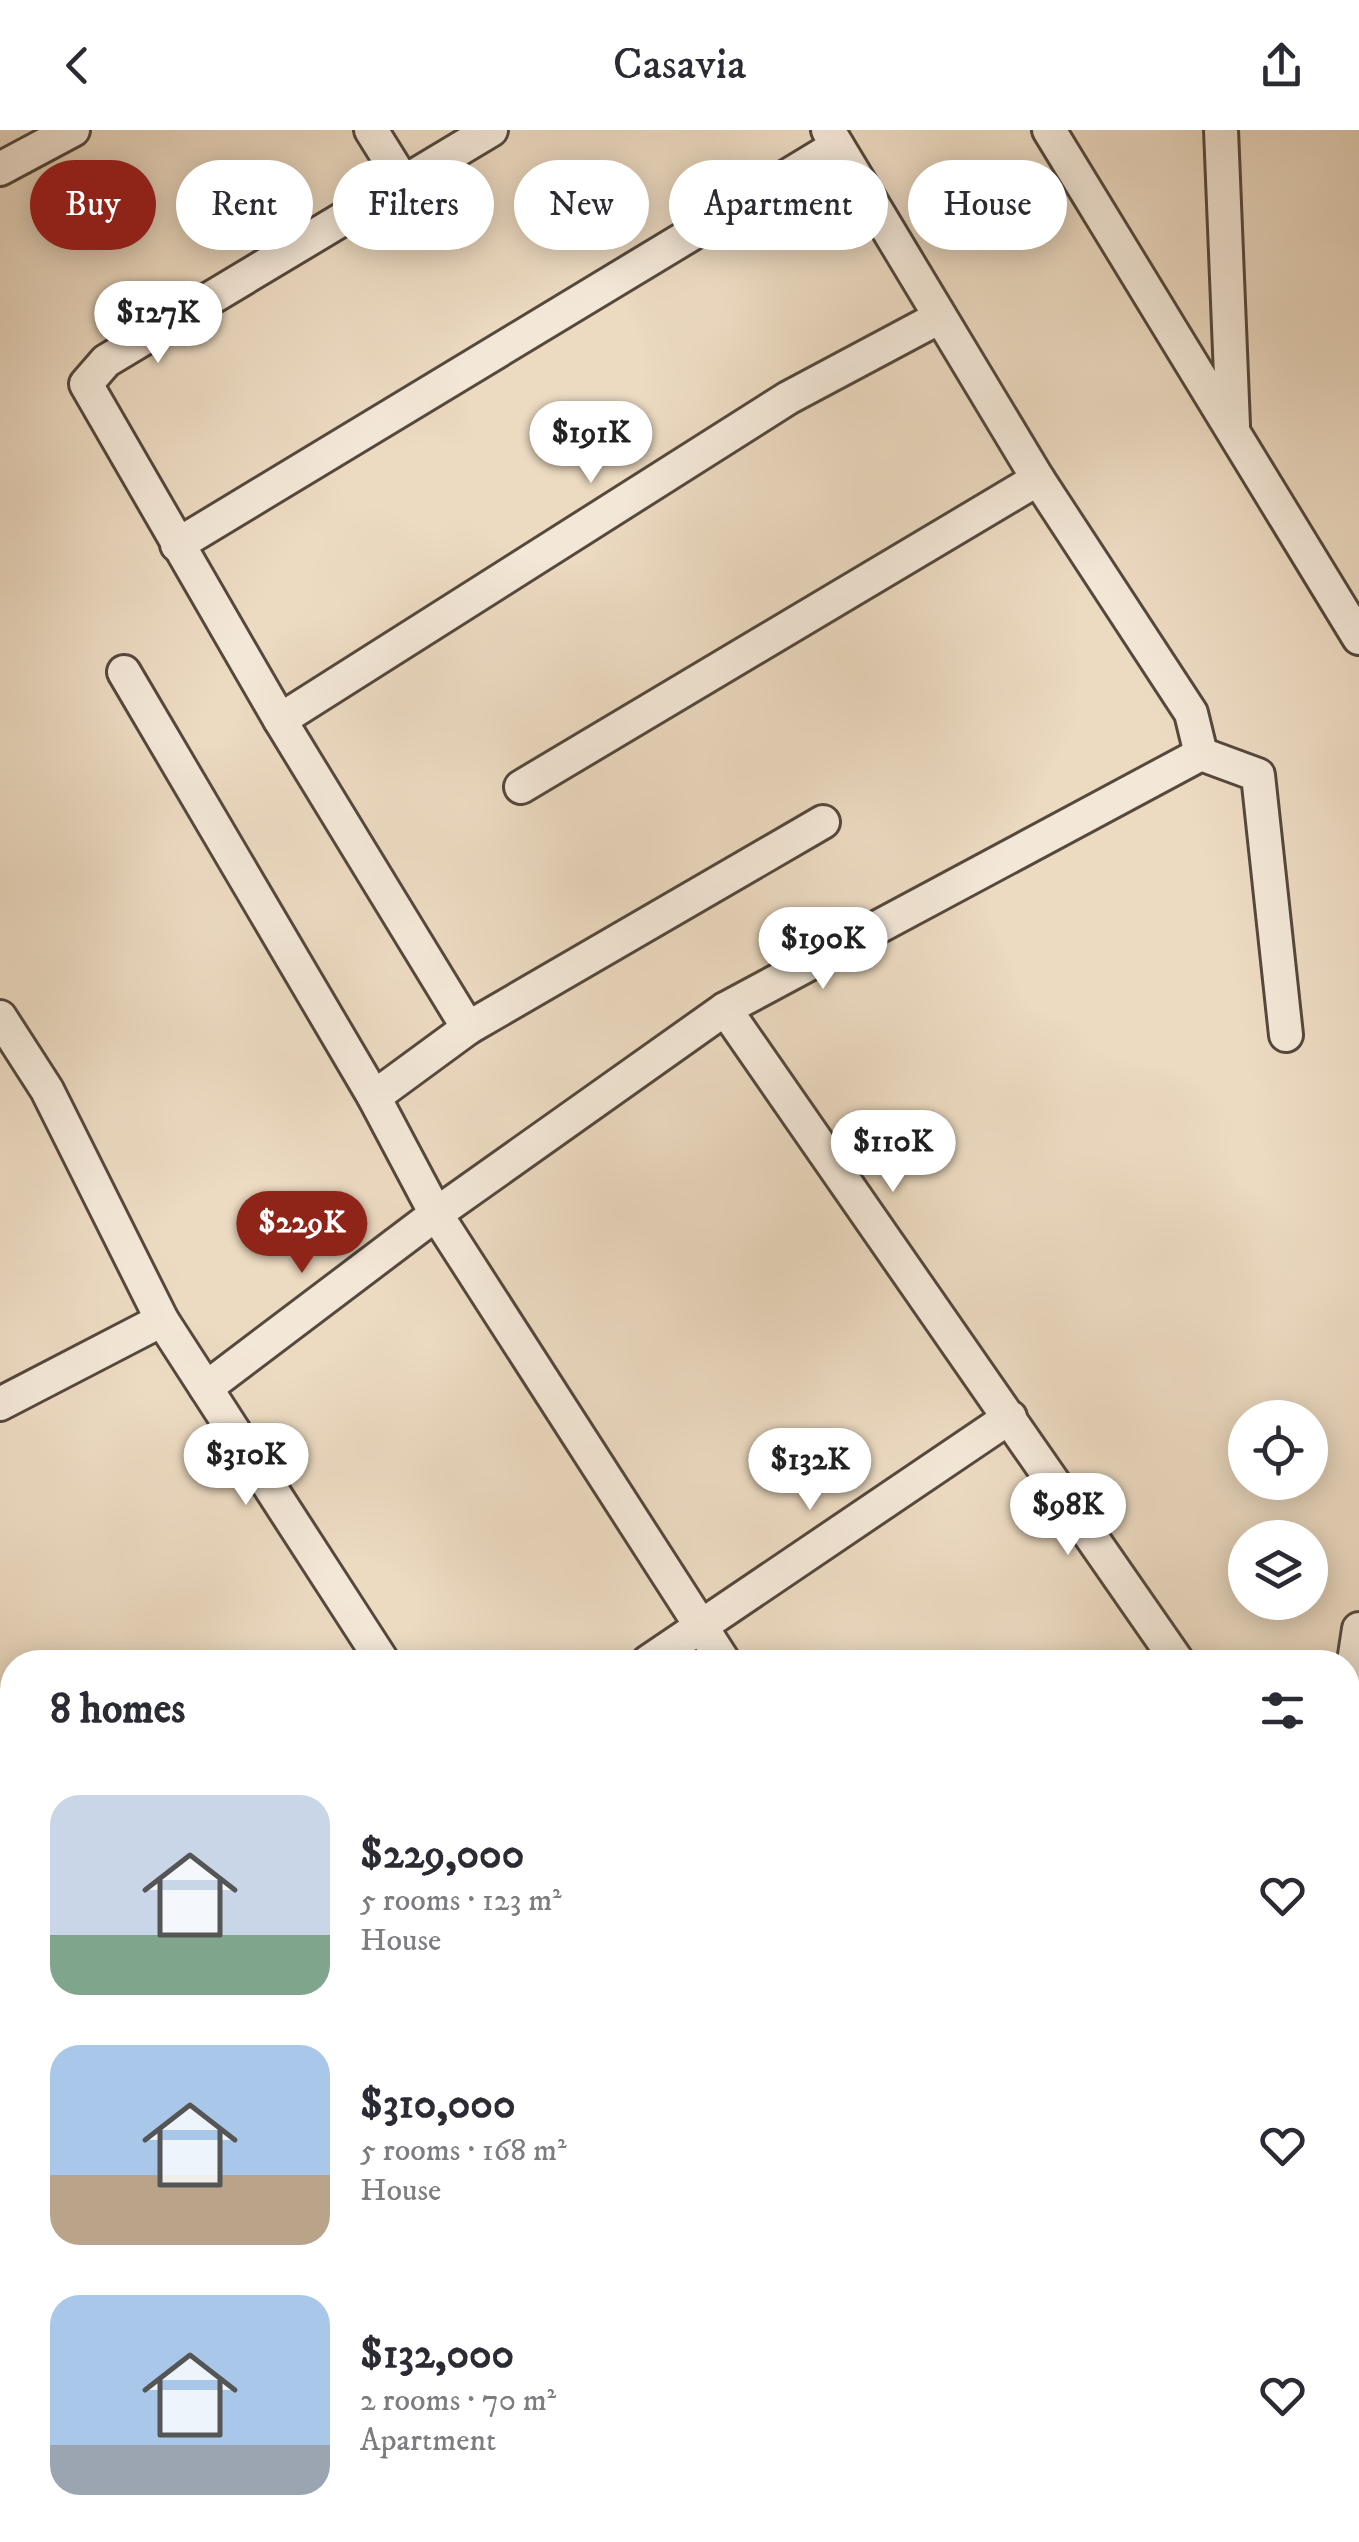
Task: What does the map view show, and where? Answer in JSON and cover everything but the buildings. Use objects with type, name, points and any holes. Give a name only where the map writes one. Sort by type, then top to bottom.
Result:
[{"type":"street","points":[[0,169],[73,130]]},
{"type":"street","points":[[370,130],[389,160]]},
{"type":"street","points":[[442,160],[490,130]]},
{"type":"street","points":[[1048,130],[1359,638]]},
{"type":"street","points":[[1221,130],[1233,428]]},
{"type":"street","points":[[177,545],[832,138],[1038,479],[1191,713],[1201,754]]},
{"type":"street","points":[[333,226],[106,361],[86,384],[280,720],[468,1028]]},
{"type":"street","points":[[280,720],[788,398],[940,317]]},
{"type":"street","points":[[521,786],[1038,479]]},
{"type":"street","points":[[124,672],[374,1097],[436,1214],[717,1650]]},
{"type":"street","points":[[206,1388],[436,1214],[726,1009],[1201,754],[1258,775],[1286,1035]]},
{"type":"street","points":[[374,1097],[468,1028],[823,822]]},
{"type":"street","points":[[726,1009],[1170,1650]]},
{"type":"street","points":[[0,1017],[47,1090],[162,1320],[375,1650]]},
{"type":"street","points":[[0,1404],[162,1320]]},
{"type":"street","points":[[665,1650],[1010,1418]]}]
